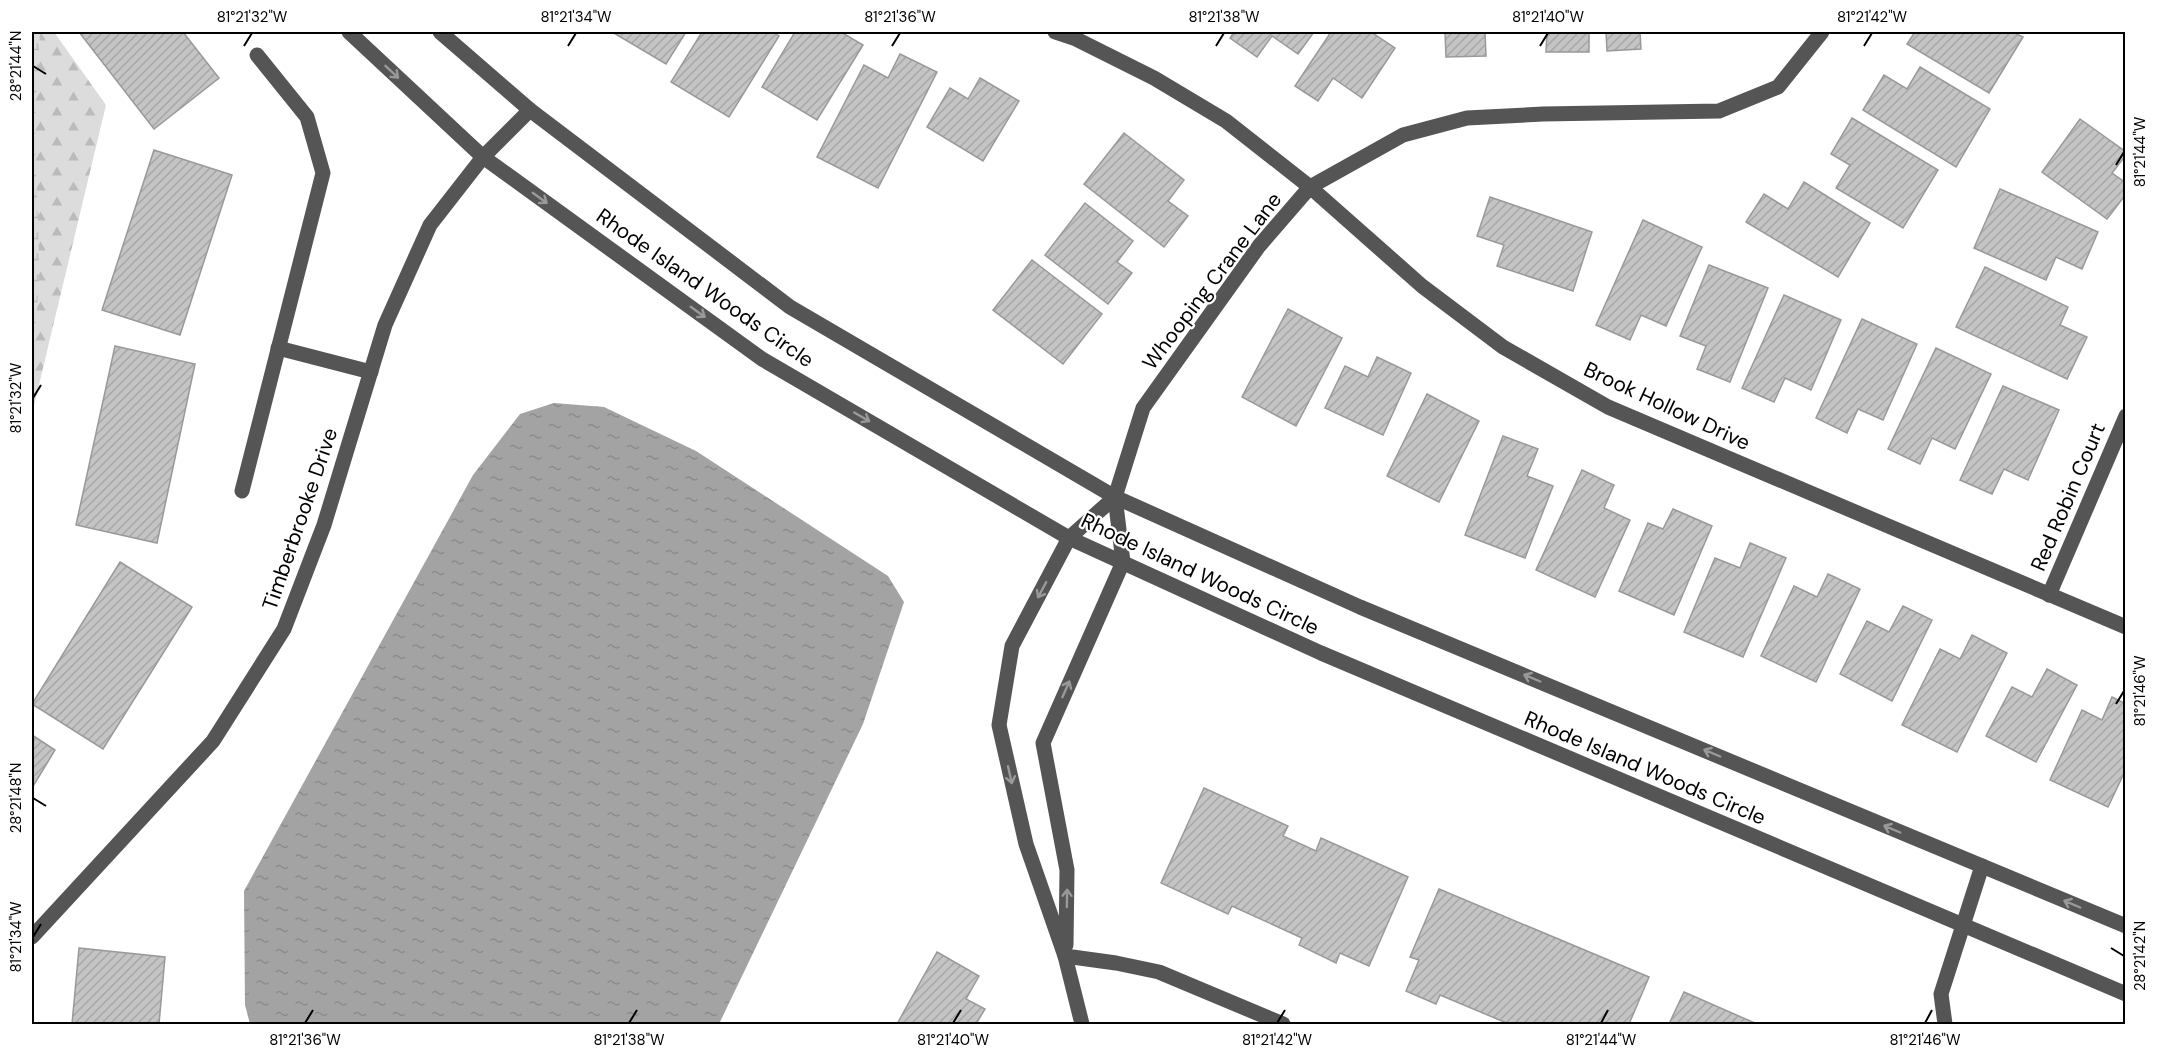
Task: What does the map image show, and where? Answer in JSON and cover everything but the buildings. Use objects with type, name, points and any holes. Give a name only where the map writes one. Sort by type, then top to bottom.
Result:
[{"type":"street","name":"Rhode Island Woods Circle","points":[[350,32],[483,157],[762,359],[1069,538],[1321,654],[2126,994]]},
{"type":"street","name":"Rhode Island Woods Circle","points":[[440,32],[530,110],[790,307],[1115,497],[1360,607],[2126,926]]},
{"type":"street","name":"Brook Hollow Drive","points":[[1055,32],[1076,39],[1154,78],[1226,121],[1310,187],[1422,286],[1503,347],[1608,406],[2126,627]]},
{"type":"street","name":"Whooping Crane Lane","points":[[1115,497],[1143,408],[1259,246],[1310,187],[1403,135],[1467,118],[1543,114],[1719,111],[1778,87],[1822,32]]},
{"type":"street","points":[[242,491],[323,173],[307,117],[256,55]]},
{"type":"street","name":"Timberbrooke Drive","points":[[32,937],[213,741],[284,629],[324,525],[385,325],[430,225],[483,157],[530,110]]},
{"type":"street","points":[[278,348],[371,372]]},
{"type":"street","name":"Red Robin Court","points":[[2049,595],[2126,416]]},
{"type":"street","points":[[1082,1024],[1065,956],[1026,844],[999,725],[1012,646],[1069,538],[1115,497]]},
{"type":"street","points":[[1065,956],[1067,870],[1042,743],[1123,562],[1115,497]]},
{"type":"street","points":[[1945,1024],[1941,994],[1982,866]]},
{"type":"street","points":[[1065,956],[1159,972],[1283,1024]]},
{"type":"green space","points":[[32,32],[54,32],[106,105],[32,414]]},
{"type":"green space","points":[[32,32],[40,32],[35,135],[39,273],[32,346]]},
{"type":"water","points":[[554,403],[604,407],[696,451],[888,576],[904,602],[863,724],[719,1024],[250,1024],[245,1005],[244,891],[473,475],[520,414]]}]
